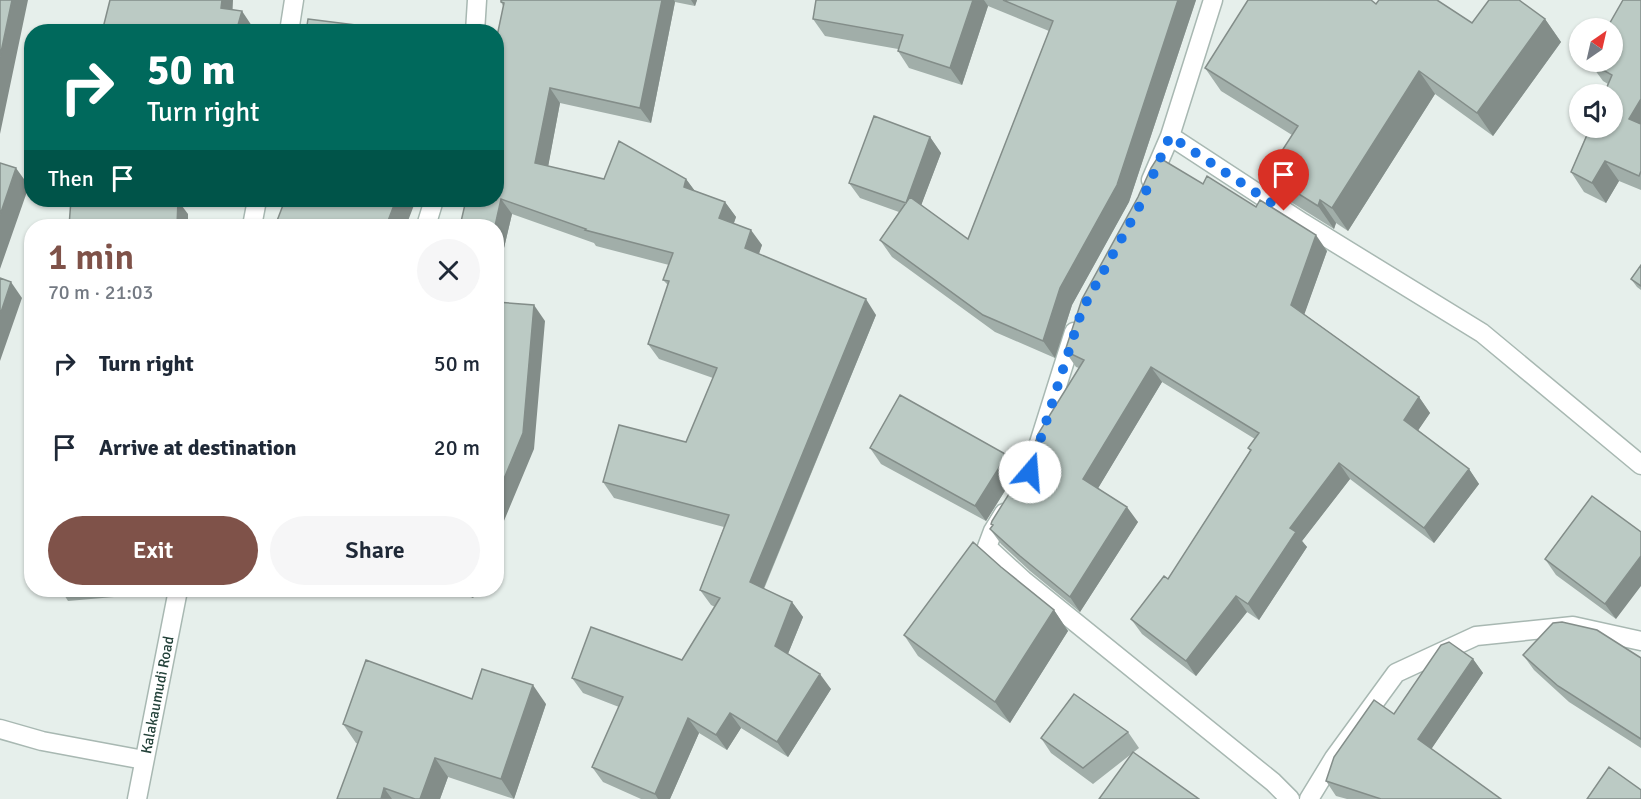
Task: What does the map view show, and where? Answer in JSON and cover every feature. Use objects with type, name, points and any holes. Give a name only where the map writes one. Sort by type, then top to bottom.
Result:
[{"type":"street","points":[[290,24],[294,0]]},
{"type":"street","points":[[476,24],[477,0]]},
{"type":"street","points":[[1144,196],[1170,136],[1214,0]]},
{"type":"street","points":[[1170,136],[1303,223],[1482,333],[1641,465]]},
{"type":"street","points":[[1033,461],[1078,321]]},
{"type":"street","points":[[1011,502],[993,531],[987,547],[1023,580],[1273,782],[1290,799]]},
{"type":"street","name":"Kalakaumudi Road","points":[[137,799],[177,597]]},
{"type":"street","points":[[1309,799],[1334,758],[1396,673],[1476,636],[1573,626],[1641,641]]},
{"type":"street","points":[[0,729],[42,741],[144,760]]},
{"type":"building","points":[[0,0],[12,0],[0,57]]},
{"type":"building","points":[[110,0],[222,0],[221,8],[242,11],[238,24],[104,24]]},
{"type":"building","points":[[501,0],[662,0],[640,108],[550,88],[535,163],[604,179],[619,141],[686,179],[684,187],[725,202],[719,218],[751,230],[745,248],[866,299],[750,582],[792,602],[775,646],[820,674],[777,742],[730,713],[716,735],[688,718],[655,794],[592,767],[623,697],[572,678],[591,627],[682,660],[720,598],[700,590],[729,515],[603,482],[619,425],[686,442],[717,368],[648,344],[669,281],[663,280],[673,253],[585,230],[504,200],[504,24],[500,24],[504,3]]},
{"type":"building","points":[[816,0],[973,0],[950,68],[898,51],[903,35],[813,19]]},
{"type":"building","points":[[1003,0],[1178,0],[1117,185],[1060,288],[1043,341],[983,315],[880,240],[910,197],[968,239],[1053,21]]},
{"type":"building","points":[[1248,0],[1371,0],[1376,4],[1379,0],[1437,0],[1472,23],[1489,0],[1519,0],[1545,19],[1477,113],[1419,71],[1332,208],[1320,200],[1318,206],[1267,174],[1298,126],[1205,68]]},
{"type":"building","points":[[1623,0],[1641,0],[1641,99],[1629,119],[1641,124],[1641,171],[1639,176],[1605,161],[1592,183],[1571,172],[1586,138],[1623,138],[1623,84],[1608,84],[1612,75],[1607,72],[1623,72],[1623,18],[1613,18]]},
{"type":"building","points":[[308,19],[348,24],[307,24]]},
{"type":"building","points":[[874,116],[930,137],[906,203],[849,183]]},
{"type":"building","points":[[1158,157],[1203,184],[1207,176],[1256,207],[1260,200],[1316,235],[1291,305],[1419,397],[1404,420],[1469,469],[1424,528],[1339,463],[1290,528],[1296,532],[1248,604],[1236,596],[1186,661],[1131,619],[1164,576],[1168,579],[1251,450],[1248,448],[1259,433],[1151,367],[1083,479],[1127,507],[1070,597],[990,529],[993,525],[992,521],[1029,462],[1038,434],[1084,360],[1065,351],[1082,299]]},
{"type":"building","points":[[0,163],[16,168],[0,215]]},
{"type":"building","points":[[70,207],[178,207],[177,219],[70,219]]},
{"type":"building","points":[[282,207],[393,207],[389,219],[278,219]]},
{"type":"building","points":[[464,207],[499,207],[497,219],[462,219]]},
{"type":"building","points":[[1641,265],[1641,286],[1631,279]]},
{"type":"building","points":[[0,278],[11,282],[0,315]]},
{"type":"building","points":[[504,303],[534,305],[523,433],[504,479]]},
{"type":"building","points":[[900,395],[1007,455],[975,506],[870,448]]},
{"type":"building","points":[[1592,496],[1641,532],[1641,556],[1605,604],[1545,559]]},
{"type":"building","points":[[973,542],[1054,610],[995,702],[904,635]]},
{"type":"building","points":[[1562,622],[1597,630],[1641,658],[1641,739],[1558,686],[1523,655],[1553,623]]},
{"type":"building","points":[[1449,642],[1473,659],[1418,739],[1501,799],[1381,799],[1326,781],[1334,757],[1374,700],[1394,714],[1441,645]]},
{"type":"building","points":[[366,660],[472,699],[482,669],[533,685],[501,779],[435,758],[420,799],[384,788],[381,799],[337,799],[362,732],[343,724]]},
{"type":"building","points":[[1074,694],[1128,732],[1083,768],[1041,738]]},
{"type":"building","points":[[1133,752],[1199,799],[1099,799]]},
{"type":"building","points":[[1609,767],[1641,790],[1641,799],[1587,799]]},
{"type":"route","points":[[1030,472],[1082,310],[1139,207],[1170,136],[1284,211]]}]
